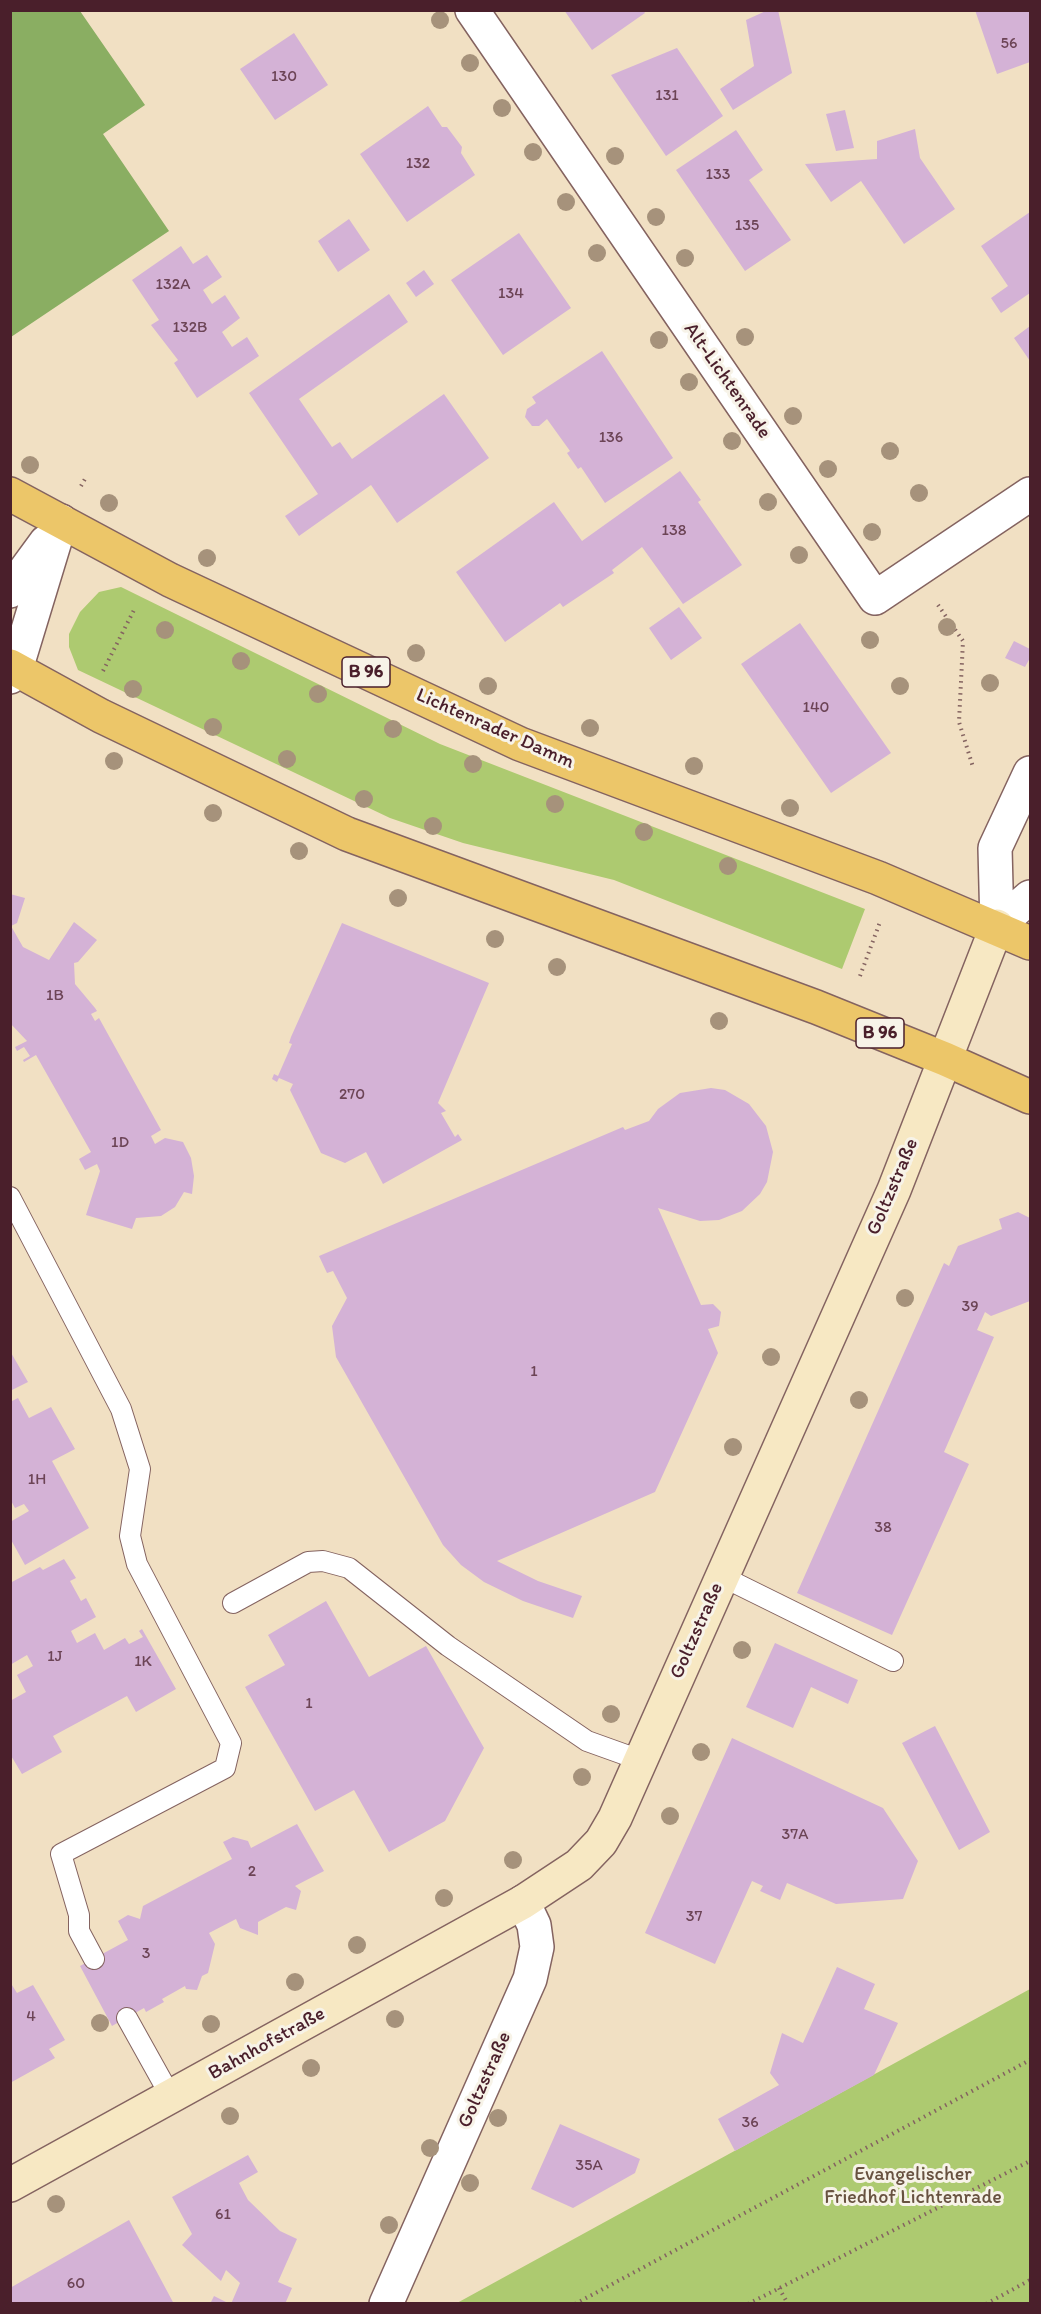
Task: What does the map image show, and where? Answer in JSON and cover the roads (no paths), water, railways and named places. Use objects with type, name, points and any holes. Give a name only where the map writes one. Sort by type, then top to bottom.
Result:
[{"type":"main road","name":"Lichtenrader Damm","points":[[10,494],[170,580],[520,744],[878,878],[997,926]]},
{"type":"main road","name":"B 96","points":[[12,671],[347,834],[816,1007],[945,1059],[1030,1097]]},
{"type":"main road","name":"B 96","points":[[997,926],[1030,943]]},
{"type":"street","name":"Alt-Lichtenrade","points":[[472,10],[875,598],[1030,494]]},
{"type":"street","points":[[10,591],[61,521]]},
{"type":"street","points":[[12,671],[61,521]]},
{"type":"street","points":[[997,926],[995,848],[1030,773]]},
{"type":"street","points":[[997,926],[1030,897]]},
{"type":"street","name":"Goltzstraße","points":[[386,2304],[530,1979],[537,1947],[534,1924],[523,1902],[579,1865],[601,1842],[615,1818],[894,1190],[997,926]]},
{"type":"street","name":"Bahnhofstraße","points":[[10,2185],[523,1902]]},
{"type":"lane","points":[[10,1197],[121,1409],[140,1469],[130,1536],[137,1564],[231,1743],[225,1768],[61,1854],[79,1915],[79,1931],[94,1959]]},
{"type":"lane","points":[[233,1603],[308,1562],[323,1561],[349,1568],[448,1646],[588,1741],[640,1760]]},
{"type":"lane","points":[[722,1576],[893,1660]]},
{"type":"lane","points":[[127,2018],[171,2097]]},
{"type":"park label","name":"Evangelischer Friedhof Lichtenrade","points":[[913,2186]]}]
